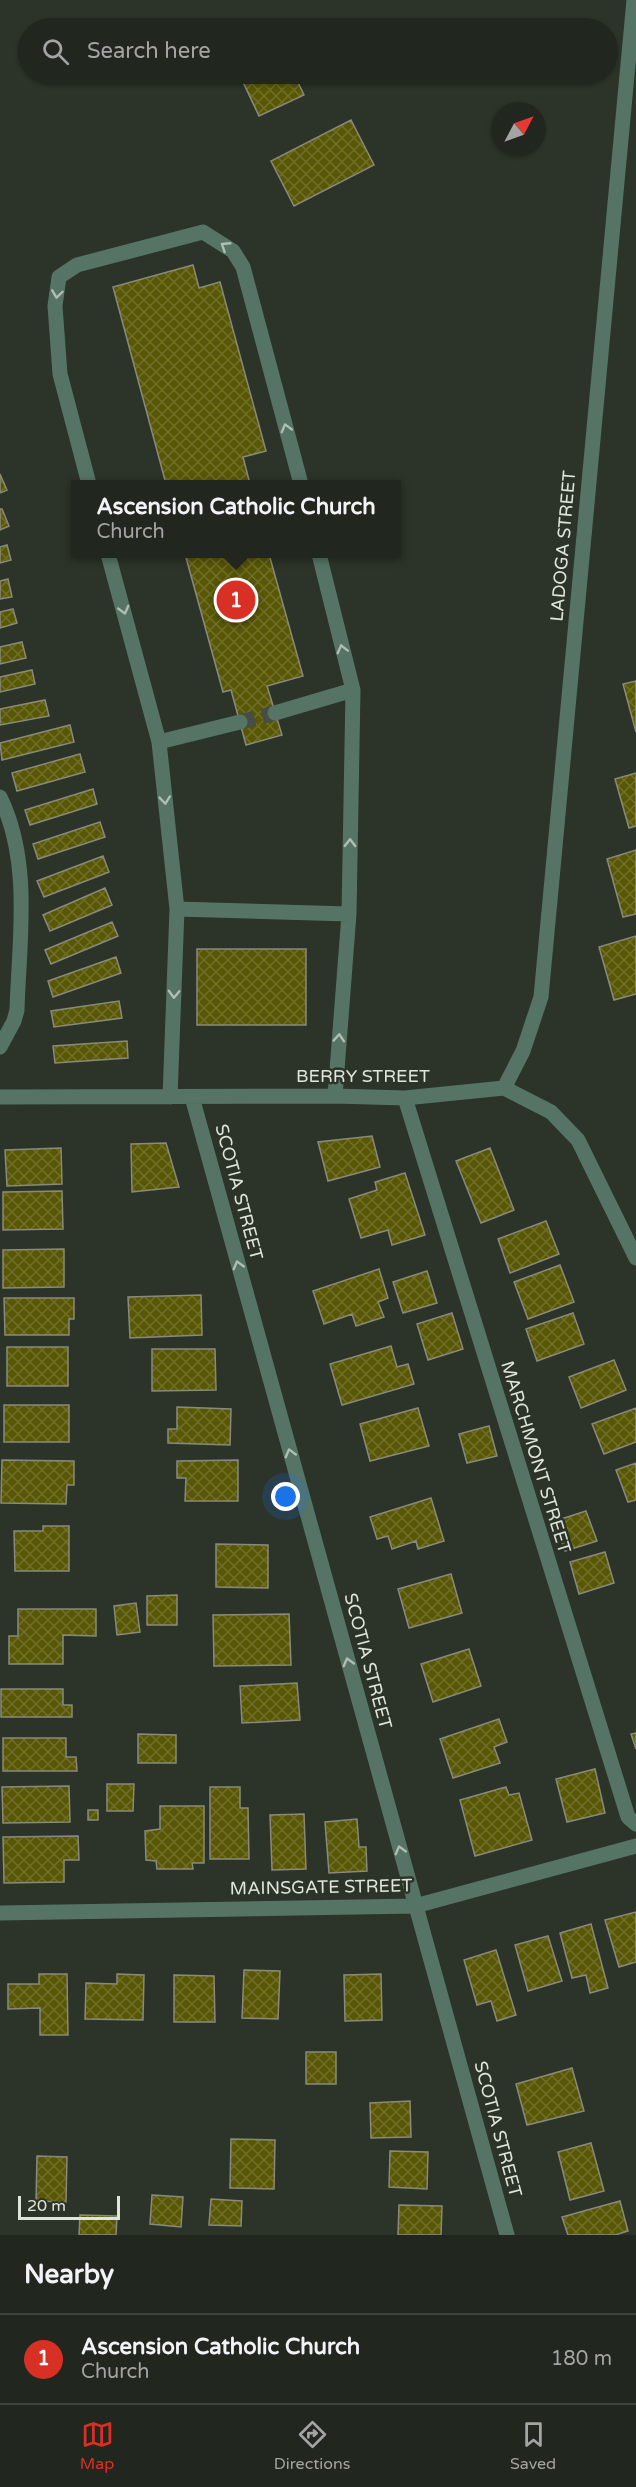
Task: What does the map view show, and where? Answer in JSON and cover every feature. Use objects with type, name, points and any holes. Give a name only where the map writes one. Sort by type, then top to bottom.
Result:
[{"type":"street","name":"LADOGA STREET","points":[[504,1088],[523,1051],[541,997],[634,0]]},
{"type":"street","points":[[89,480],[60,374],[55,306],[59,278],[77,265],[203,232],[233,251],[243,267],[300,480]]},
{"type":"street","points":[[109,558],[159,742],[177,909],[170,1097]]},
{"type":"street","points":[[320,558],[352,690],[349,914],[335,1096]]},
{"type":"street","points":[[275,713],[352,690]]},
{"type":"street","points":[[159,742],[240,722]]},
{"type":"street","points":[[0,797],[16,841],[21,890],[17,1010],[14,1021],[0,1047]]},
{"type":"street","points":[[177,909],[349,914]]},
{"type":"street","name":"BERRY STREET","points":[[0,1097],[335,1096],[405,1098],[504,1088]]},
{"type":"street","points":[[504,1088],[551,1112],[578,1140],[636,1258]]},
{"type":"street","name":"SCOTIA STREET","points":[[192,1097],[507,2235]]},
{"type":"street","name":"MARCHMONT STREET","points":[[405,1098],[624,1806],[628,1817],[636,1824]]},
{"type":"street","name":"MAINSGATE STREET","points":[[0,1913],[415,1906],[636,1846]]},
{"type":"building","points":[[244,84],[299,84],[304,95],[259,116]]},
{"type":"building","points":[[351,120],[374,165],[294,206],[271,161]]},
{"type":"building","points":[[193,265],[199,288],[220,282],[266,451],[243,457],[249,480],[165,480],[113,287]]},
{"type":"building","points":[[0,474],[7,490],[0,493]]},
{"type":"building","points":[[0,509],[9,526],[0,530]]},
{"type":"building","points":[[7,545],[11,560],[0,563],[0,547]]},
{"type":"building","points":[[186,558],[270,558],[303,676],[267,686],[282,735],[246,745],[231,690],[223,692]]},
{"type":"building","points":[[8,579],[12,597],[0,599],[0,581]]},
{"type":"building","points":[[13,609],[17,623],[0,628],[0,612]]},
{"type":"building","points":[[22,642],[26,658],[0,664],[0,647]]},
{"type":"building","points":[[32,670],[35,684],[0,692],[0,677]]},
{"type":"building","points":[[636,681],[636,732],[623,684]]},
{"type":"building","points":[[45,700],[49,716],[0,725],[0,709]]},
{"type":"building","points":[[70,725],[74,742],[2,760],[0,743]]},
{"type":"building","points":[[80,754],[85,772],[17,791],[12,773]]},
{"type":"building","points":[[636,773],[636,826],[629,828],[615,779]]},
{"type":"building","points":[[93,789],[97,804],[30,825],[25,810]]},
{"type":"building","points":[[100,822],[105,837],[38,859],[33,844]]},
{"type":"building","points":[[636,850],[636,914],[623,917],[607,859]]},
{"type":"building","points":[[103,856],[109,872],[44,897],[37,881]]},
{"type":"building","points":[[105,888],[112,905],[50,931],[43,915]]},
{"type":"building","points":[[112,922],[118,936],[51,964],[45,950]]},
{"type":"building","points":[[636,936],[636,994],[614,1000],[599,947]]},
{"type":"building","points":[[197,949],[306,949],[306,1025],[197,1025]]},
{"type":"building","points":[[116,957],[121,973],[53,997],[48,981]]},
{"type":"building","points":[[119,1001],[122,1018],[54,1027],[51,1011]]},
{"type":"building","points":[[127,1041],[128,1058],[55,1063],[53,1046]]},
{"type":"building","points":[[372,1136],[380,1167],[328,1181],[318,1142]]},
{"type":"building","points":[[166,1143],[179,1187],[132,1192],[131,1144]]},
{"type":"building","points":[[61,1148],[62,1184],[7,1186],[5,1150]]},
{"type":"building","points":[[490,1148],[514,1210],[481,1223],[456,1161]]},
{"type":"building","points":[[405,1173],[425,1235],[392,1245],[388,1230],[361,1238],[349,1199],[377,1190],[375,1182]]},
{"type":"building","points":[[62,1191],[63,1229],[3,1230],[3,1192]]},
{"type":"building","points":[[546,1221],[559,1254],[510,1273],[498,1239]]},
{"type":"building","points":[[64,1249],[64,1287],[3,1288],[3,1250]]},
{"type":"building","points":[[560,1265],[574,1302],[528,1319],[514,1282]]},
{"type":"building","points":[[379,1269],[388,1298],[378,1302],[384,1317],[356,1326],[352,1314],[324,1324],[313,1291]]},
{"type":"building","points":[[427,1271],[437,1303],[403,1313],[393,1282]]},
{"type":"building","points":[[201,1295],[202,1335],[130,1338],[128,1297]]},
{"type":"building","points":[[4,1298],[74,1298],[74,1319],[69,1319],[69,1335],[5,1335]]},
{"type":"building","points":[[452,1313],[463,1349],[428,1360],[417,1324]]},
{"type":"building","points":[[573,1313],[584,1344],[537,1361],[526,1329]]},
{"type":"building","points":[[391,1346],[397,1367],[408,1364],[414,1384],[342,1405],[330,1364]]},
{"type":"building","points":[[7,1347],[68,1347],[68,1386],[7,1386]]},
{"type":"building","points":[[152,1349],[215,1349],[216,1390],[152,1391]]},
{"type":"building","points":[[614,1360],[626,1390],[581,1408],[569,1377]]},
{"type":"building","points":[[4,1405],[69,1405],[69,1442],[4,1442]]},
{"type":"building","points":[[177,1407],[231,1409],[230,1445],[168,1443],[168,1429],[177,1429]]},
{"type":"building","points":[[418,1408],[429,1446],[370,1461],[360,1424]]},
{"type":"building","points":[[636,1408],[636,1442],[604,1454],[592,1424]]},
{"type":"building","points":[[489,1426],[497,1456],[467,1463],[459,1434]]},
{"type":"building","points":[[2,1460],[74,1461],[74,1485],[67,1485],[66,1504],[1,1503]]},
{"type":"building","points":[[238,1460],[238,1501],[185,1501],[186,1478],[177,1478],[177,1461]]},
{"type":"building","points":[[636,1463],[636,1500],[628,1502],[616,1470]]},
{"type":"building","points":[[431,1498],[444,1541],[418,1549],[416,1541],[392,1549],[388,1536],[377,1539],[370,1517]]},
{"type":"building","points":[[586,1511],[597,1541],[565,1551],[555,1521]]},
{"type":"building","points":[[43,1526],[69,1526],[69,1571],[15,1571],[14,1531],[43,1531]]},
{"type":"building","points":[[216,1544],[268,1545],[268,1588],[216,1587]]},
{"type":"building","points":[[605,1552],[614,1583],[579,1594],[570,1562]]},
{"type":"building","points":[[451,1574],[462,1613],[409,1628],[398,1589]]},
{"type":"building","points":[[177,1595],[177,1625],[147,1625],[147,1596]]},
{"type":"building","points":[[136,1603],[140,1632],[117,1635],[114,1606]]},
{"type":"building","points":[[18,1609],[96,1609],[96,1636],[63,1635],[63,1664],[9,1664],[9,1636],[18,1636]]},
{"type":"building","points":[[289,1614],[291,1665],[214,1666],[213,1615]]},
{"type":"building","points":[[469,1649],[481,1686],[433,1702],[421,1664]]},
{"type":"building","points":[[297,1683],[300,1720],[242,1723],[240,1686]]},
{"type":"building","points":[[1,1689],[63,1689],[63,1705],[72,1705],[72,1717],[1,1717]]},
{"type":"building","points":[[499,1719],[507,1742],[494,1747],[500,1763],[453,1778],[440,1739]]},
{"type":"building","points":[[636,1733],[636,1749],[631,1734]]},
{"type":"building","points":[[138,1734],[176,1735],[176,1763],[138,1763]]},
{"type":"building","points":[[3,1738],[66,1738],[66,1757],[76,1757],[77,1771],[3,1771]]},
{"type":"building","points":[[595,1769],[605,1813],[567,1822],[556,1779]]},
{"type":"building","points":[[107,1784],[134,1784],[133,1811],[107,1811]]},
{"type":"building","points":[[69,1786],[70,1822],[3,1823],[2,1787]]},
{"type":"building","points":[[210,1787],[240,1787],[240,1808],[248,1808],[249,1859],[210,1859]]},
{"type":"building","points":[[506,1787],[509,1795],[519,1793],[532,1840],[475,1856],[460,1800]]},
{"type":"building","points":[[160,1806],[204,1806],[204,1863],[192,1863],[193,1869],[157,1869],[156,1861],[146,1860],[145,1831],[160,1829]]},
{"type":"building","points":[[88,1810],[98,1810],[98,1820],[88,1820]]},
{"type":"building","points":[[304,1814],[306,1869],[272,1870],[270,1815]]},
{"type":"building","points":[[357,1819],[359,1847],[366,1847],[367,1871],[329,1873],[325,1822]]},
{"type":"building","points":[[78,1836],[79,1860],[64,1860],[64,1882],[4,1883],[3,1837]]},
{"type":"building","points":[[636,1912],[636,1962],[619,1967],[605,1920]]},
{"type":"building","points":[[591,1924],[608,1988],[590,1993],[586,1975],[572,1978],[560,1933]]},
{"type":"building","points":[[548,1936],[562,1981],[528,1991],[515,1945]]},
{"type":"building","points":[[496,1950],[516,2015],[497,2021],[491,2001],[477,2005],[464,1960]]},
{"type":"building","points":[[244,1970],[280,1971],[278,2019],[242,2018]]},
{"type":"building","points":[[39,1974],[67,1974],[68,2035],[40,2035],[40,2008],[8,2009],[8,1984],[39,1984]]},
{"type":"building","points":[[117,1974],[144,1975],[143,2020],[85,2019],[86,1983],[117,1984]]},
{"type":"building","points":[[381,1974],[382,2020],[345,2021],[344,1975]]},
{"type":"building","points":[[174,1975],[214,1976],[215,2022],[174,2022]]},
{"type":"building","points":[[306,2052],[336,2052],[336,2084],[306,2084]]},
{"type":"building","points":[[572,2068],[584,2111],[527,2125],[516,2084]]},
{"type":"building","points":[[410,2101],[411,2137],[371,2138],[370,2103]]},
{"type":"building","points":[[231,2139],[275,2140],[274,2189],[230,2188]]},
{"type":"building","points":[[591,2143],[604,2191],[570,2200],[558,2152]]},
{"type":"building","points":[[390,2151],[428,2152],[427,2189],[389,2187]]},
{"type":"building","points":[[37,2156],[67,2157],[66,2202],[36,2201]]},
{"type":"building","points":[[152,2195],[183,2197],[181,2227],[150,2224]]},
{"type":"building","points":[[211,2199],[242,2201],[241,2226],[209,2225]]},
{"type":"building","points":[[620,2201],[628,2231],[615,2235],[568,2235],[562,2217]]},
{"type":"building","points":[[399,2205],[442,2206],[441,2235],[398,2235]]},
{"type":"building","points":[[80,2215],[117,2216],[116,2235],[79,2235]]},
{"type":"tunnel","points":[[240,722],[275,713]]},
{"type":"place","name":"Ascension Catholic Church","points":[[236,600]]}]
